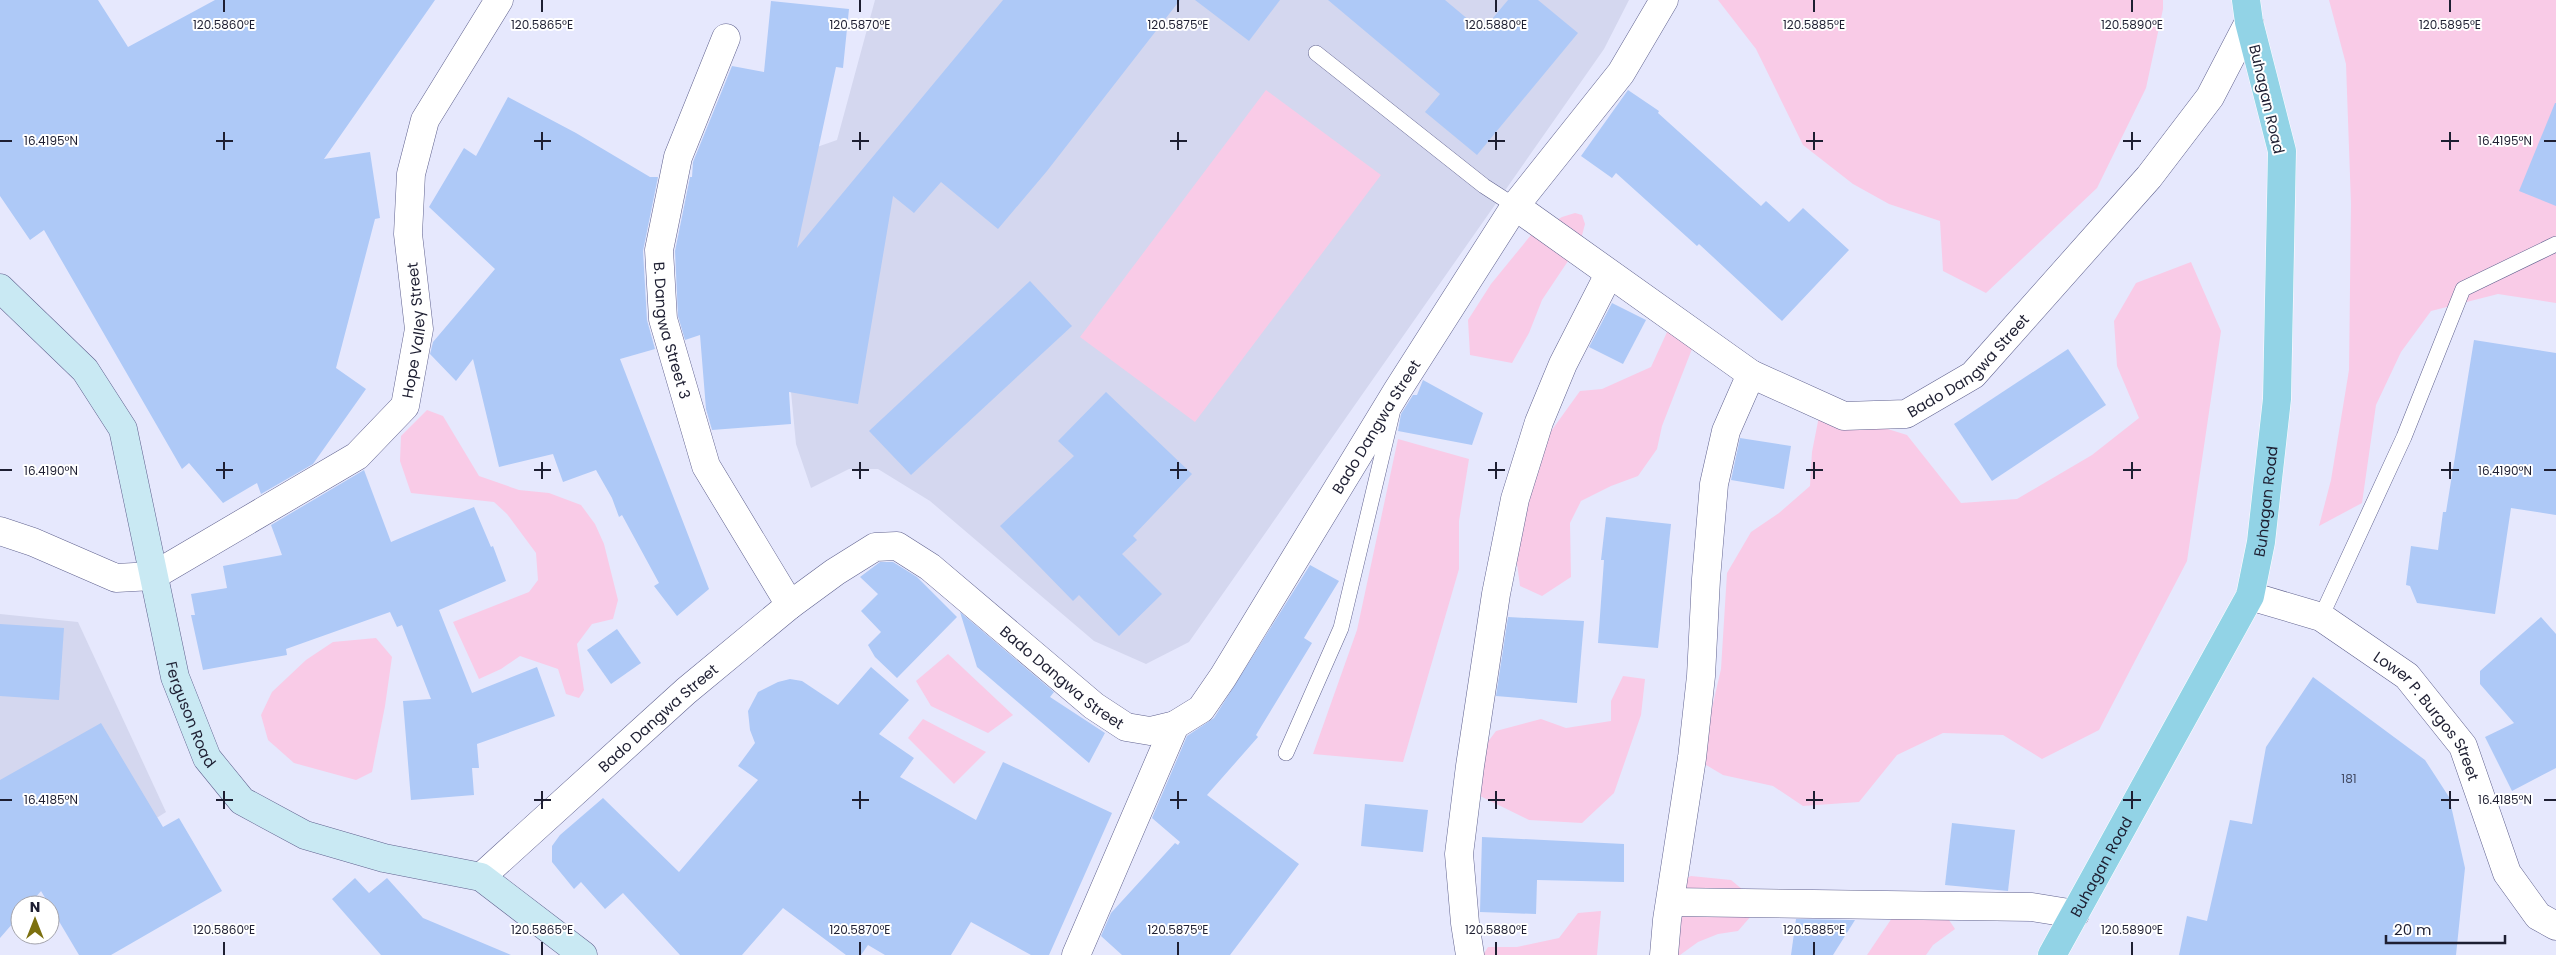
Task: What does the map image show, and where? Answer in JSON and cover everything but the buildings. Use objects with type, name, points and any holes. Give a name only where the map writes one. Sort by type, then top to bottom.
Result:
[{"type":"main road","name":"Buhagan Road","points":[[2052,955],[2250,596],[2261,542],[2277,399],[2282,151],[2247,11]]},
{"type":"main road","name":"Ferguson Road","points":[[0,288],[85,370],[123,429],[175,677],[207,758],[242,800],[305,835],[384,858],[481,877],[583,955]]},
{"type":"street","name":"Hope Valley Street","points":[[153,576],[357,456],[405,406],[419,329],[408,234],[411,174],[425,120],[499,0]]},
{"type":"street","points":[[1515,206],[1621,73],[1664,0]]},
{"type":"street","name":"Bado Dangwa Street","points":[[481,877],[686,691],[790,606],[835,572],[875,547],[897,546],[930,567],[1094,706],[1126,727],[1150,731],[1174,725],[1201,709],[1223,677],[1397,391],[1515,206],[1751,374],[1844,416],[1906,414],[1973,375],[2149,176],[2210,98],[2247,11]]},
{"type":"street","name":"B. Dangwa Street 3","points":[[726,38],[678,157],[659,250],[663,319],[706,466],[790,606]]},
{"type":"street","points":[[1470,955],[1464,923],[1459,854],[1470,766],[1496,594],[1515,499],[1539,422],[1563,364],[1609,274]]},
{"type":"street","points":[[1664,955],[1701,676],[1706,579],[1714,484],[1726,431],[1751,374]]},
{"type":"street","points":[[0,532],[33,542],[116,578],[153,576]]},
{"type":"street","name":"Lower P. Burgos Street","points":[[2250,596],[2321,617],[2407,676],[2463,746],[2508,873],[2538,916],[2556,926]]},
{"type":"street","points":[[1076,955],[1174,725]]},
{"type":"street","points":[[1670,902],[2032,907],[2075,914]]},
{"type":"lane","points":[[1316,53],[1484,186],[1515,206]]},
{"type":"lane","points":[[2321,617],[2401,446],[2463,288],[2556,244]]},
{"type":"lane","points":[[1286,753],[1341,628],[1397,391]]},
{"type":"shaded area","points":[[875,0],[1629,0],[1604,49],[1189,642],[1146,664],[1094,641],[930,501],[878,469],[849,469],[811,488],[796,444],[782,298],[797,154],[837,140]]},
{"type":"shaded area","points":[[1718,0],[2163,0],[2163,9],[2146,88],[2097,188],[1986,293],[1943,271],[1940,221],[1889,204],[1853,184],[1803,145],[1756,49]]},
{"type":"shaded area","points":[[2329,0],[2556,0],[2556,303],[2498,294],[2431,311],[2401,352],[2376,405],[2362,503],[2319,526],[2331,480],[2349,370],[2351,204],[2346,64]]},
{"type":"shaded area","points":[[1266,90],[1381,175],[1195,422],[1080,337]]},
{"type":"shaded area","points":[[1575,213],[1582,215],[1585,224],[1580,243],[1542,300],[1529,333],[1512,363],[1470,355],[1468,320],[1491,284],[1531,235],[1562,217]]},
{"type":"shaded area","points":[[2191,262],[2221,331],[2187,561],[2099,730],[2042,759],[2003,735],[1943,733],[1897,755],[1859,802],[1803,806],[1773,786],[1723,775],[1696,759],[1708,725],[1721,669],[1727,573],[1751,532],[1779,513],[1810,486],[1812,452],[1821,406],[1907,435],[1961,503],[2017,499],[2092,455],[2139,418],[2117,366],[2114,321],[2136,283]]},
{"type":"shaded area","points":[[1679,306],[1699,331],[1662,426],[1657,449],[1638,476],[1611,486],[1581,501],[1570,523],[1571,577],[1542,596],[1520,586],[1512,526],[1549,434],[1580,391],[1602,389],[1651,367]]},
{"type":"shaded area","points":[[427,410],[443,416],[479,476],[519,490],[549,493],[581,505],[595,524],[604,544],[618,600],[613,619],[592,624],[577,644],[584,690],[579,698],[566,694],[558,669],[520,656],[501,669],[479,679],[453,622],[529,592],[538,580],[536,553],[507,514],[494,502],[411,493],[400,461],[401,436]]},
{"type":"shaded area","points":[[1398,439],[1469,459],[1459,521],[1459,569],[1403,762],[1313,754],[1357,630]]},
{"type":"shaded area","points":[[0,614],[78,622],[166,812],[35,895],[10,895],[10,902],[0,894]]},
{"type":"shaded area","points":[[376,638],[392,657],[372,772],[356,780],[294,763],[268,740],[261,715],[272,692],[306,660],[333,642]]},
{"type":"shaded area","points":[[948,654],[1013,715],[988,733],[931,706],[916,681]]},
{"type":"shaded area","points":[[1623,676],[1645,679],[1641,715],[1614,793],[1582,823],[1529,820],[1478,795],[1478,755],[1496,731],[1541,719],[1566,728],[1611,721],[1611,701]]},
{"type":"shaded area","points":[[923,719],[986,752],[954,784],[908,738]]},
{"type":"shaded area","points":[[1691,876],[1731,880],[1749,895],[1751,916],[1738,931],[1718,934],[1698,942],[1680,955],[1658,955],[1671,884]]},
{"type":"shaded area","points":[[1601,911],[1597,955],[1483,955],[1488,947],[1517,947],[1559,938],[1578,913]]},
{"type":"shaded area","points":[[1916,914],[1949,920],[1955,929],[1933,945],[1926,955],[1867,955],[1892,918]]}]
